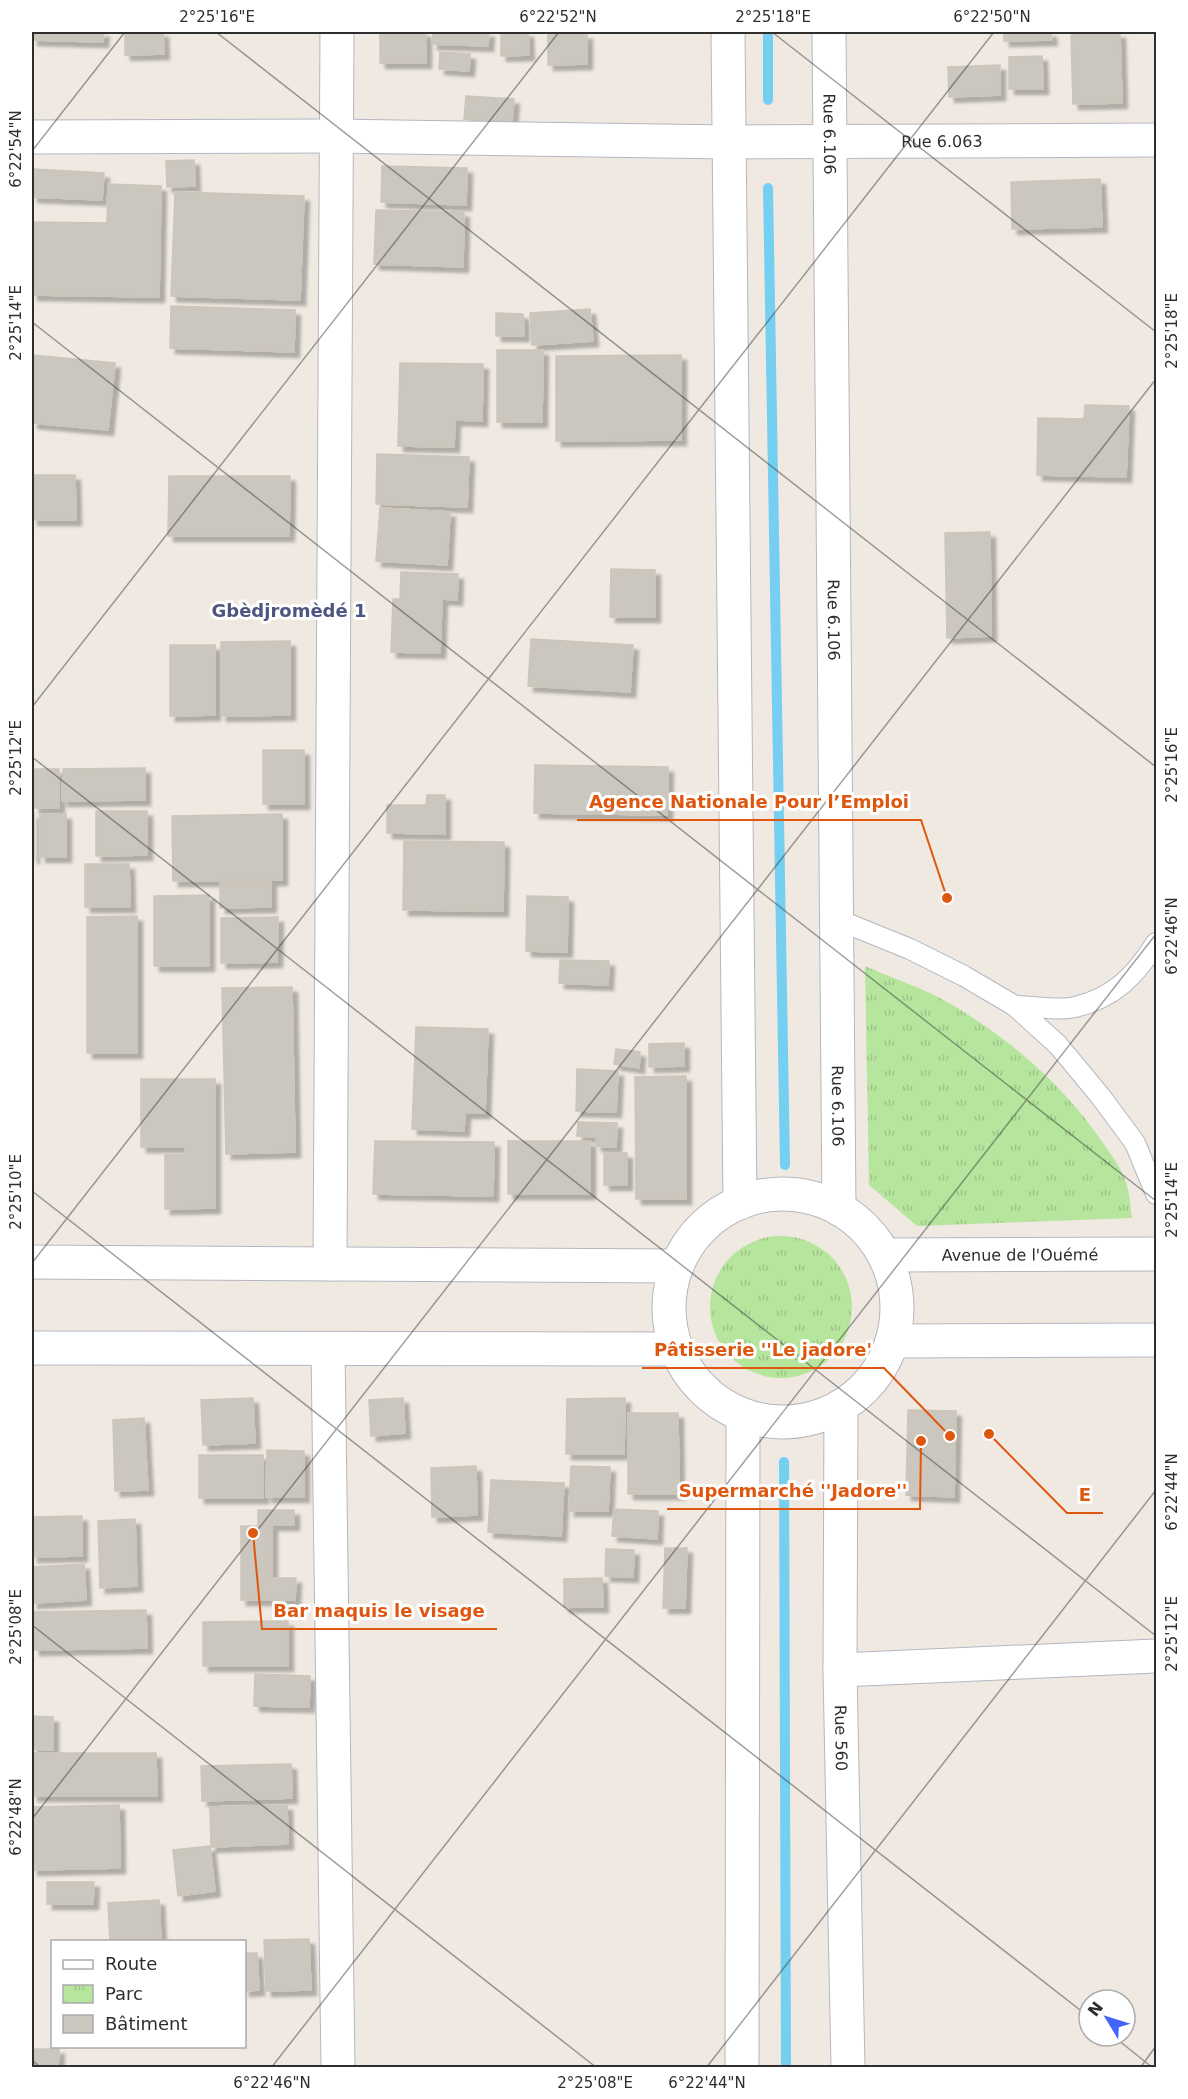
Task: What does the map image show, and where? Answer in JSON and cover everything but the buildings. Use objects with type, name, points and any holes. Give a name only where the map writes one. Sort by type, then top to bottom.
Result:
[{"type":"street","points":[[330,1264],[334,136],[337,32]]},
{"type":"street","points":[[728,32],[740,1203]]},
{"type":"street","name":"Rue 6.106","points":[[829,32],[839,1209]]},
{"type":"street","name":"Rue 6.063","points":[[32,137],[334,136],[729,142],[1156,140]]},
{"type":"street","points":[[790,1194],[815,1198],[839,1209],[865,1228],[884,1255],[892,1276],[896,1297],[896,1319],[892,1341],[873,1378],[861,1392],[841,1406],[818,1417],[793,1422],[768,1422],[743,1416],[715,1401],[686,1369],[676,1350],[669,1322],[670,1294],[677,1266],[684,1253],[702,1229],[720,1214],[740,1203],[764,1196],[790,1194]]},
{"type":"street","name":"Avenue de l'Ouémé","points":[[884,1255],[1156,1254]]},
{"type":"street","points":[[32,1262],[677,1266]]},
{"type":"street","points":[[892,1341],[1156,1340]]},
{"type":"street","points":[[32,1348],[676,1350]]},
{"type":"street","points":[[328,1349],[338,2067]]},
{"type":"street","name":"Rue 560","points":[[841,1406],[840,1670],[848,2067]]},
{"type":"street","points":[[742,2067],[743,1416]]},
{"type":"street","points":[[840,1670],[1156,1656]]},
{"type":"lane","points":[[836,919],[910,949],[964,976],[1015,1006],[1058,1045],[1101,1097],[1135,1143],[1156,1194]]},
{"type":"lane","points":[[1015,1006],[1074,1008],[1109,994],[1140,969],[1156,943]]},
{"type":"green space","points":[[865,966],[949,1003],[993,1031],[1034,1064],[1088,1122],[1117,1163],[1127,1186],[1132,1218],[917,1226],[869,1185]]},
{"type":"green space","points":[[781,1236],[808,1241],[832,1256],[847,1280],[852,1307],[847,1334],[832,1358],[808,1373],[781,1378],[754,1373],[730,1358],[715,1334],[710,1307],[715,1280],[730,1256],[754,1241]]},
{"type":"waterway","points":[[768,32],[768,100]]},
{"type":"waterway","points":[[768,188],[785,1165]]},
{"type":"waterway","points":[[784,1462],[786,2068]]},
{"type":"place","name":"Agence Nationale Pour l’Emploi","points":[[947,898]]},
{"type":"place","name":"E","points":[[989,1434]]},
{"type":"place","name":"Pâtisserie ''Le jadore'","points":[[950,1436]]},
{"type":"place","name":"Supermarché ''Jadore''","points":[[921,1441]]},
{"type":"place","name":"Bar maquis le visage","points":[[253,1533]]},
{"type":"district","name":"Gbèdjromèdé 1","points":[[289,610]]}]
